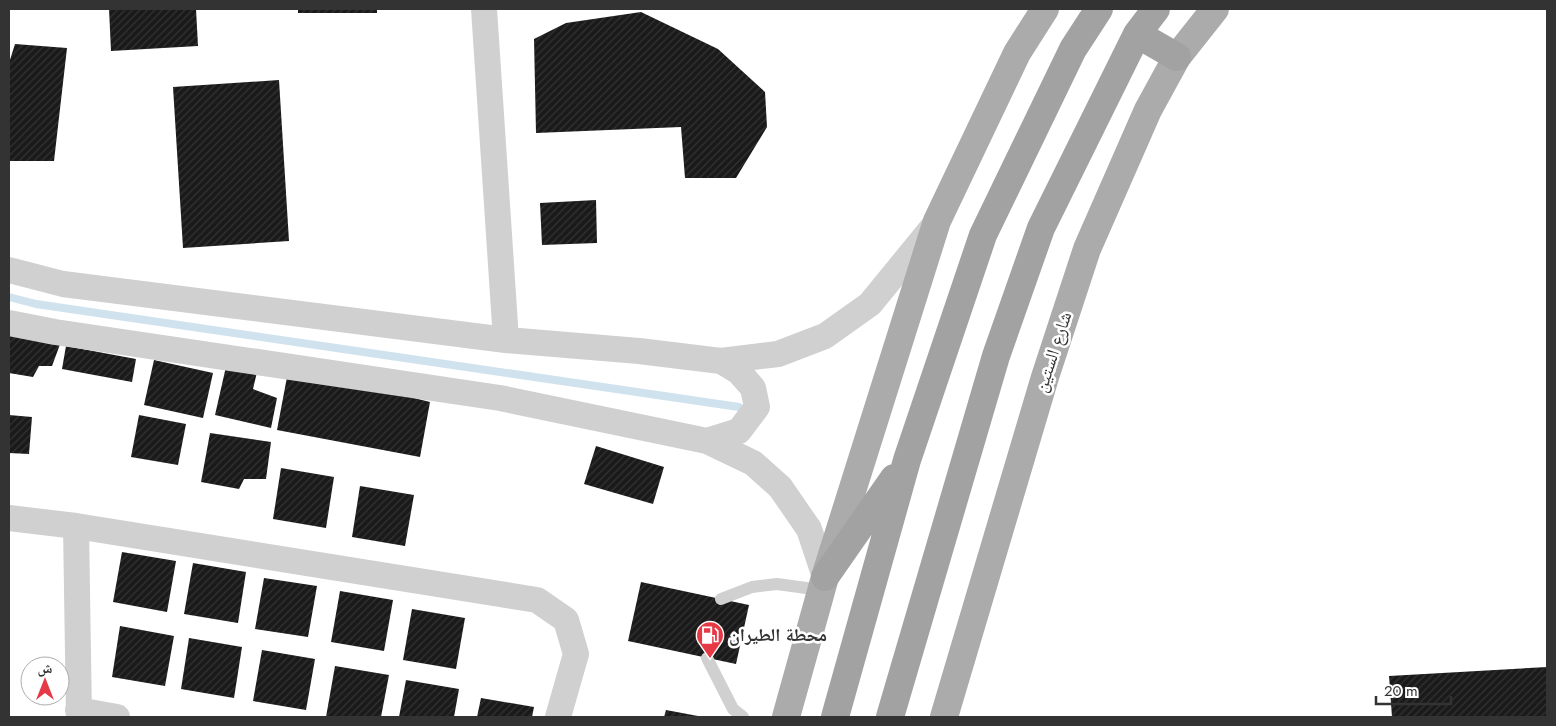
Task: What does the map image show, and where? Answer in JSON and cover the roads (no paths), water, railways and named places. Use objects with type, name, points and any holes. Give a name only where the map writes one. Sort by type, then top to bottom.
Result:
[{"type":"highway","points":[[835,717],[907,460],[983,235],[1073,49],[1099,9]]},
{"type":"highway","points":[[890,717],[996,356],[1042,228],[1137,34],[1156,9]]},
{"type":"highway","points":[[1137,34],[1177,57]]},
{"type":"highway","points":[[823,583],[907,460]]},
{"type":"main road","points":[[786,717],[823,583],[937,221],[1017,53],[1045,9]]},
{"type":"main road","name":"شارع الستين","points":[[944,717],[1045,377],[1087,249],[1148,110],[1177,57],[1215,9]]},
{"type":"street","points":[[484,9],[506,340]]},
{"type":"street","points":[[9,270],[63,284],[506,340],[639,351],[721,361],[778,354],[825,336],[870,304],[937,221]]},
{"type":"street","points":[[9,323],[55,332],[500,398],[707,440],[753,463],[780,487],[809,529],[823,583]]},
{"type":"street","points":[[707,440],[739,431],[757,407],[753,388],[739,372],[721,361]]},
{"type":"street","points":[[9,518],[76,526],[537,600],[566,620],[576,654],[558,717]]},
{"type":"street","points":[[76,526],[79,714],[118,717]]},
{"type":"lane","points":[[721,599],[752,587],[777,584],[823,583]]},
{"type":"lane","points":[[707,658],[733,709],[743,717]]},
{"type":"waterway","points":[[9,297],[36,304],[739,407]]},
{"type":"place","name":"محطة الطيران","points":[[710,659]]}]
